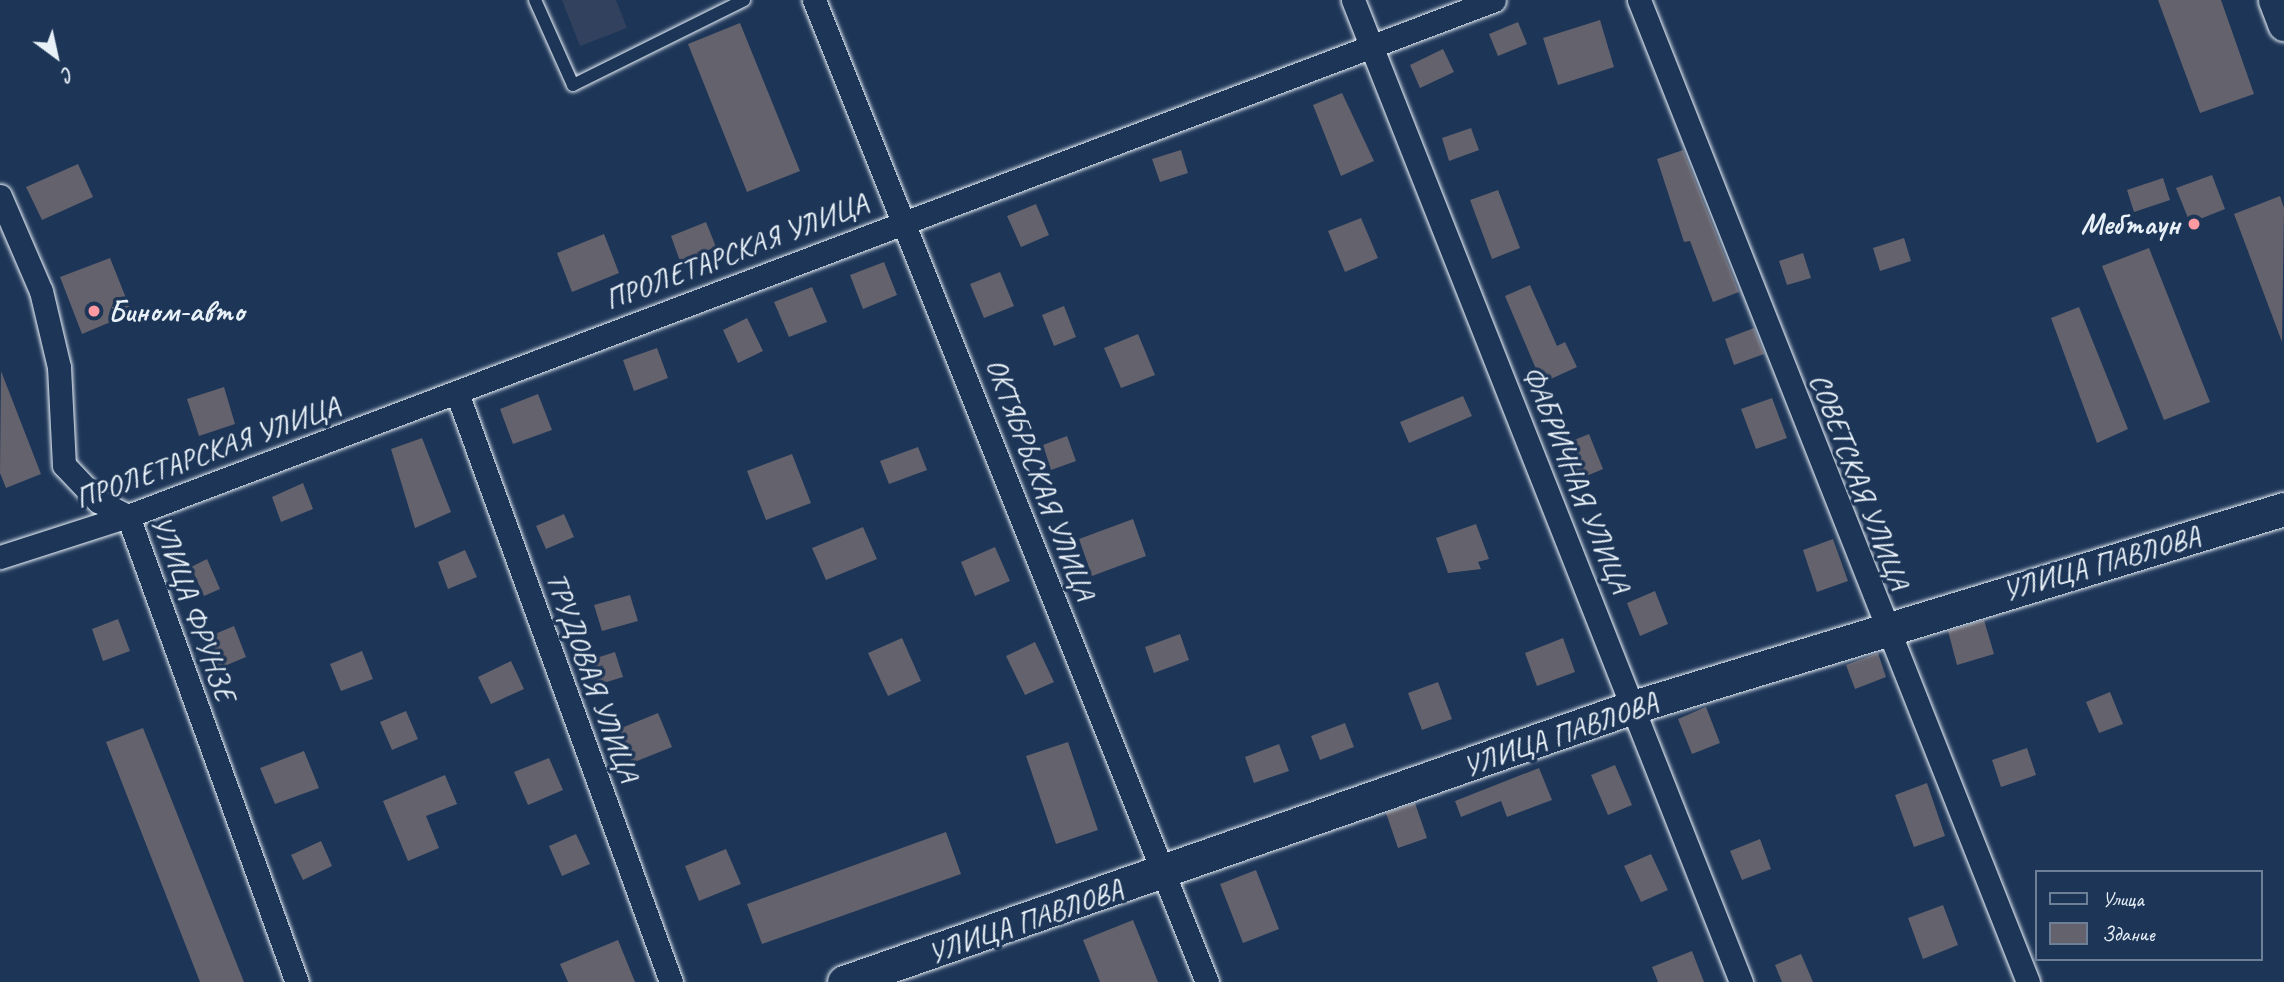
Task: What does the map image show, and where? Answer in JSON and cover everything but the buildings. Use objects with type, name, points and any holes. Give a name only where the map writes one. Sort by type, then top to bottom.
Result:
[{"type":"street","name":"ОКТЯБРЬСКАЯ УЛИЦА","points":[[814,0],[906,219],[1162,875],[1207,982]]},
{"type":"street","name":"ФАБРИЧНАЯ УЛИЦА","points":[[1353,0],[1741,982]]},
{"type":"street","name":"ПРОЛЕТАРСКАЯ УЛИЦА","points":[[0,557],[128,516],[457,393],[1370,43],[1494,0]]},
{"type":"street","name":"СОВЕТСКАЯ УЛИЦА","points":[[1639,0],[1884,628],[2028,982]]},
{"type":"street","points":[[2275,0],[2284,24]]},
{"type":"street","name":"УЛИЦА ФРУНЗЕ","points":[[0,196],[41,291],[59,368],[64,465],[98,501],[128,516],[297,982]]},
{"type":"street","name":"ТРУДОВАЯ УЛИЦА","points":[[457,393],[671,982]]},
{"type":"street","name":"УЛИЦА ПАВЛОВА","points":[[844,982],[1162,875],[1633,708],[1884,628],[2284,509]]},
{"type":"lane","points":[[535,0],[573,85],[744,0]]},
{"type":"shaded area","points":[[562,0],[616,0],[627,28],[580,46]]},
{"type":"place","name":"Мебтаун","points":[[2194,224]]},
{"type":"place","name":"Бином-авто","points":[[94,311]]}]
